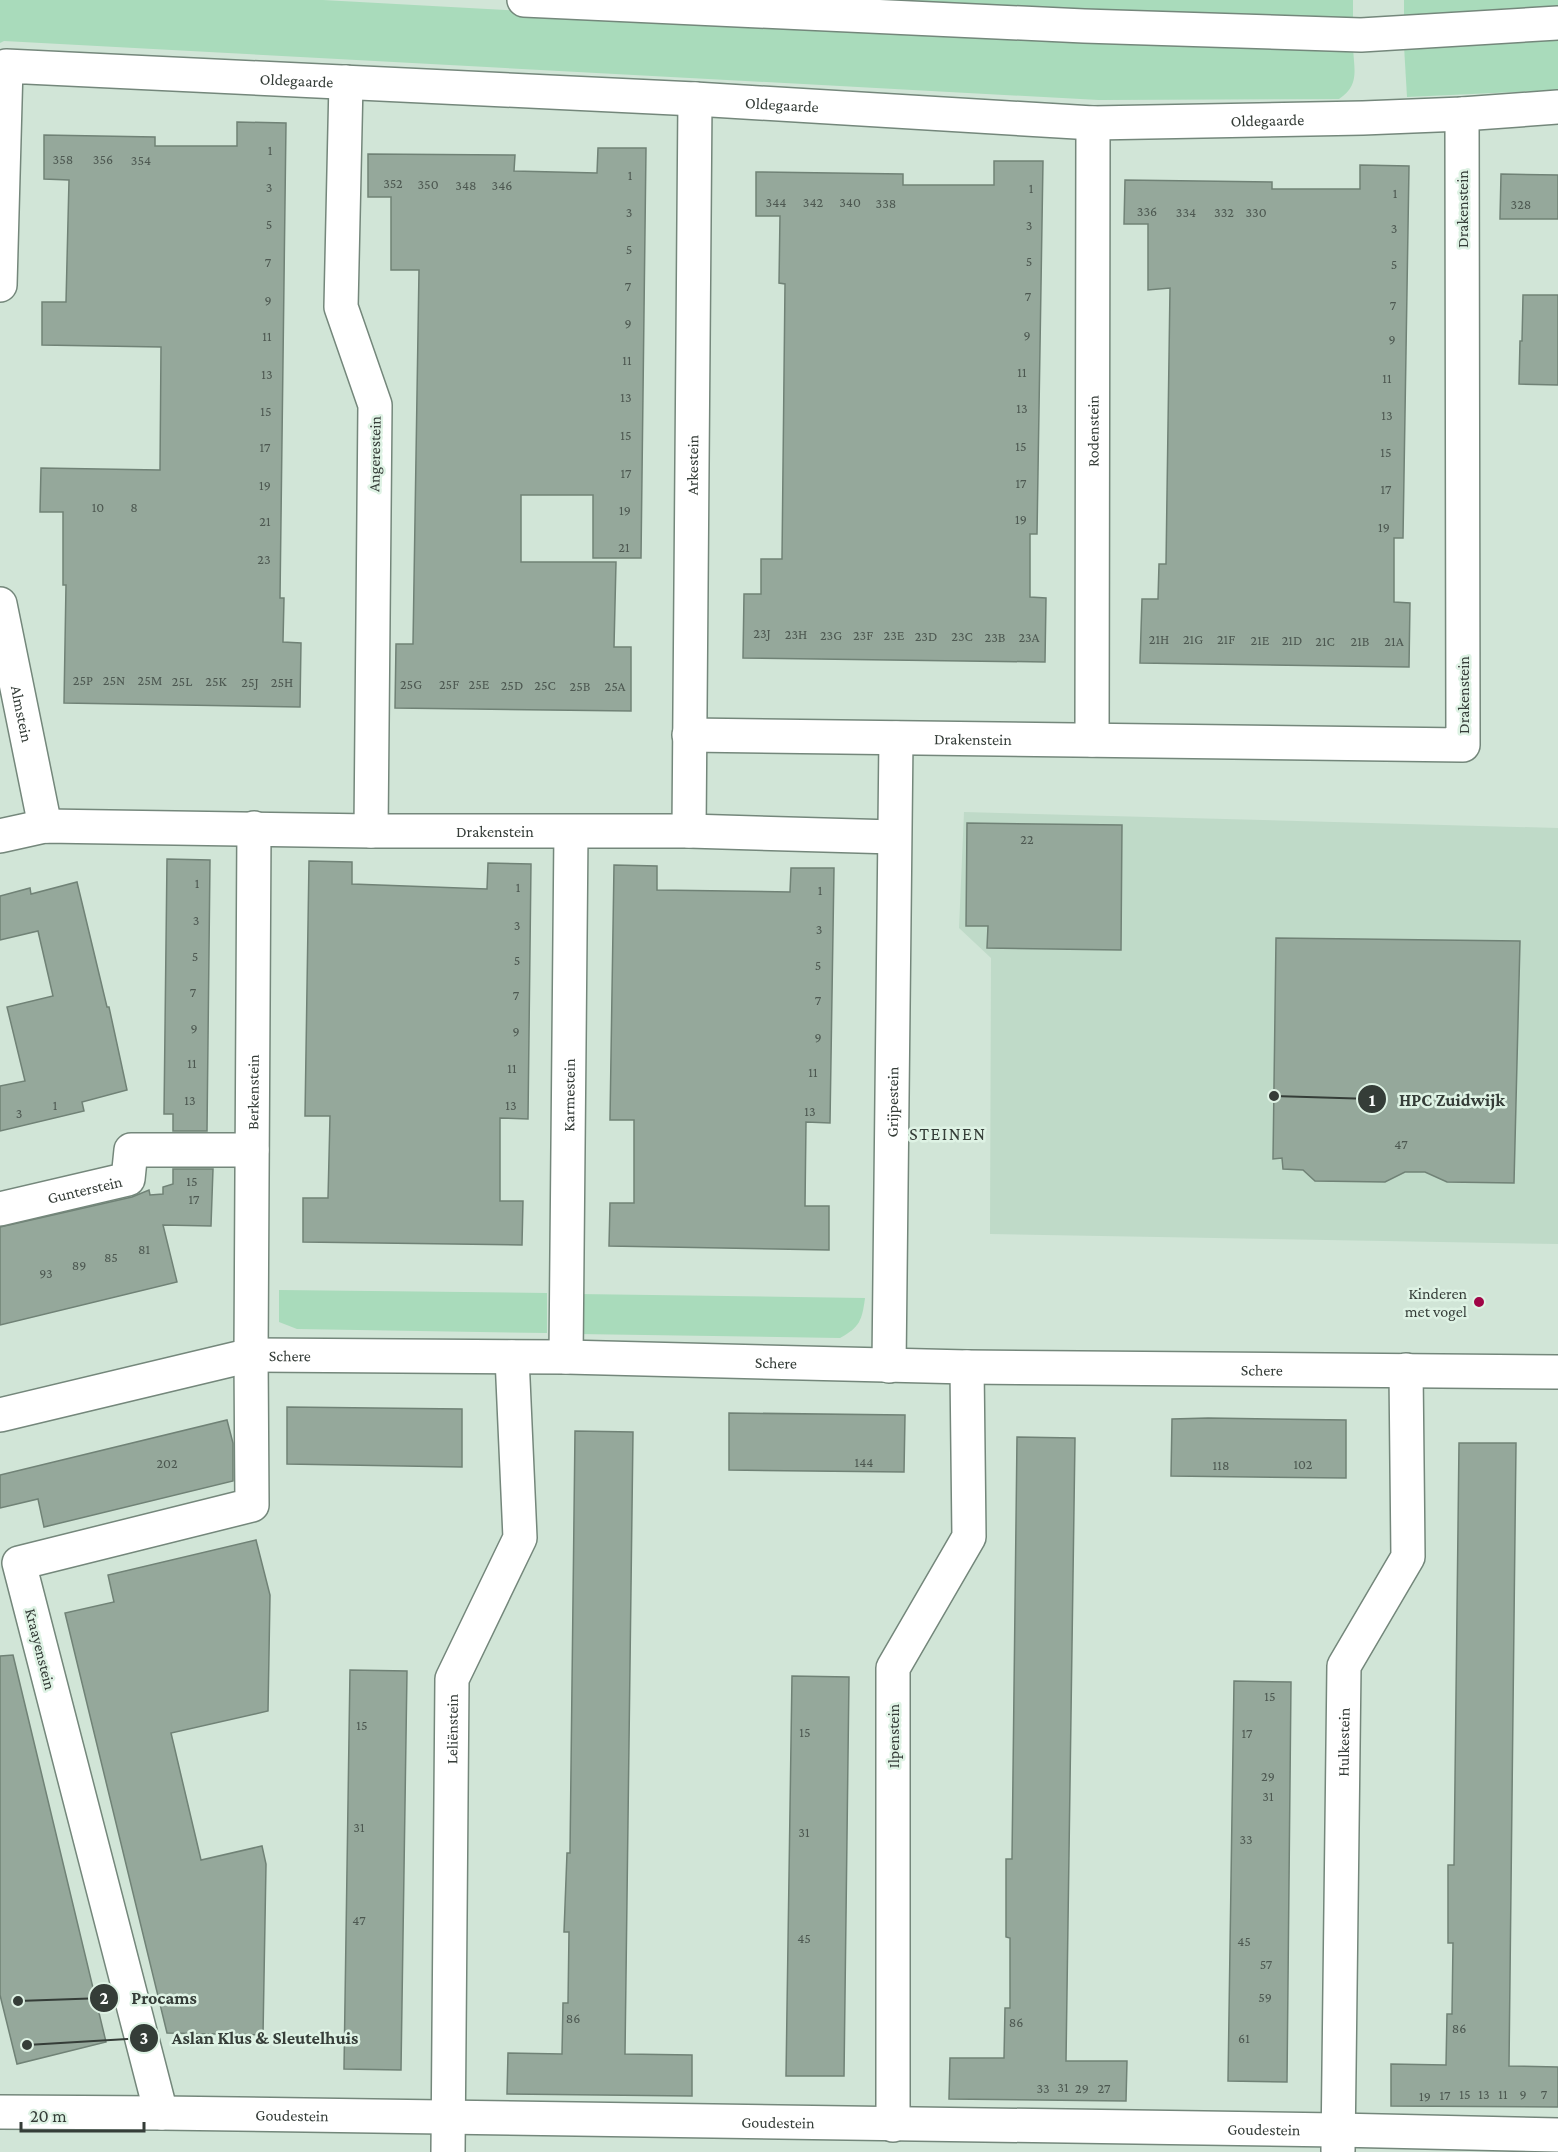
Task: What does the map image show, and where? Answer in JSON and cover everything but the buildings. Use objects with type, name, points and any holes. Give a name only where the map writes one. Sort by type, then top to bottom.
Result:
[{"type":"street","points":[[524,0],[1072,26],[1361,35],[1558,23]]},
{"type":"street","name":"Oldegaarde","points":[[0,285],[6,66],[695,99],[1093,123],[1462,114],[1558,107]]},
{"type":"street","name":"Angerestein","points":[[346,82],[341,307],[375,405],[371,831]]},
{"type":"street","name":"Arkestein","points":[[689,831],[695,99]]},
{"type":"street","name":"Drakenstein","points":[[689,735],[1463,745],[1462,114]]},
{"type":"street","name":"Rodenstein","points":[[1092,740],[1093,123]]},
{"type":"street","name":"Almstein","points":[[0,604],[45,826]]},
{"type":"street","points":[[894,837],[896,738]]},
{"type":"street","name":"Drakenstein","points":[[0,836],[45,826],[371,831],[689,831],[894,837]]},
{"type":"street","name":"Berkenstein","points":[[251,1355],[254,828]]},
{"type":"street","name":"Karmestein","points":[[566,1357],[571,832]]},
{"type":"street","name":"Grijpestein","points":[[889,1366],[894,837]]},
{"type":"street","name":"Gunterstein","points":[[0,1209],[128,1179],[131,1150],[252,1150]]},
{"type":"street","name":"Schere","points":[[0,1415],[251,1355],[566,1357],[889,1366],[1558,1372]]},
{"type":"street","name":"Kraayenstein","points":[[161,2113],[19,1563],[252,1505],[251,1355]]},
{"type":"street","name":"Leliënstein","points":[[448,2152],[453,1679],[520,1538],[512,1357]]},
{"type":"street","name":"Ilpenstein","points":[[893,2125],[893,1668],[969,1537],[967,1367]]},
{"type":"street","name":"Hulkestein","points":[[1338,2141],[1344,1666],[1408,1557],[1406,1370]]},
{"type":"street","name":"Goudestein","points":[[0,2112],[893,2125],[926,2139],[1338,2141],[1558,2135]]},
{"type":"shaded area","points":[[964,812],[1558,828],[1558,1244],[990,1234],[991,958],[959,928]]},
{"type":"green space","points":[[0,0],[323,0],[1151,45],[1353,47],[1355,70],[1350,88],[1339,99],[1099,100],[4,41],[0,43]]},
{"type":"green space","points":[[786,0],[1353,0],[1353,22]]},
{"type":"green space","points":[[1404,0],[1558,0],[1558,14],[1404,20]]},
{"type":"green space","points":[[1558,40],[1558,90],[1407,97],[1404,46]]},
{"type":"green space","points":[[279,1290],[547,1293],[547,1333],[297,1329],[279,1322]]},
{"type":"green space","points":[[577,1294],[865,1298],[859,1322],[840,1338],[577,1334]]},
{"type":"place","name":"HPC Zuidwijk","points":[[1274,1096]]},
{"type":"place","name":"Kinderen met vogel","points":[[1479,1302]]},
{"type":"place","name":"Procams","points":[[18,2001]]},
{"type":"place","name":"Aslan Klus & Sleutelhuis","points":[[27,2045]]},
{"type":"district","name":"STEINEN","points":[[948,1134]]}]
